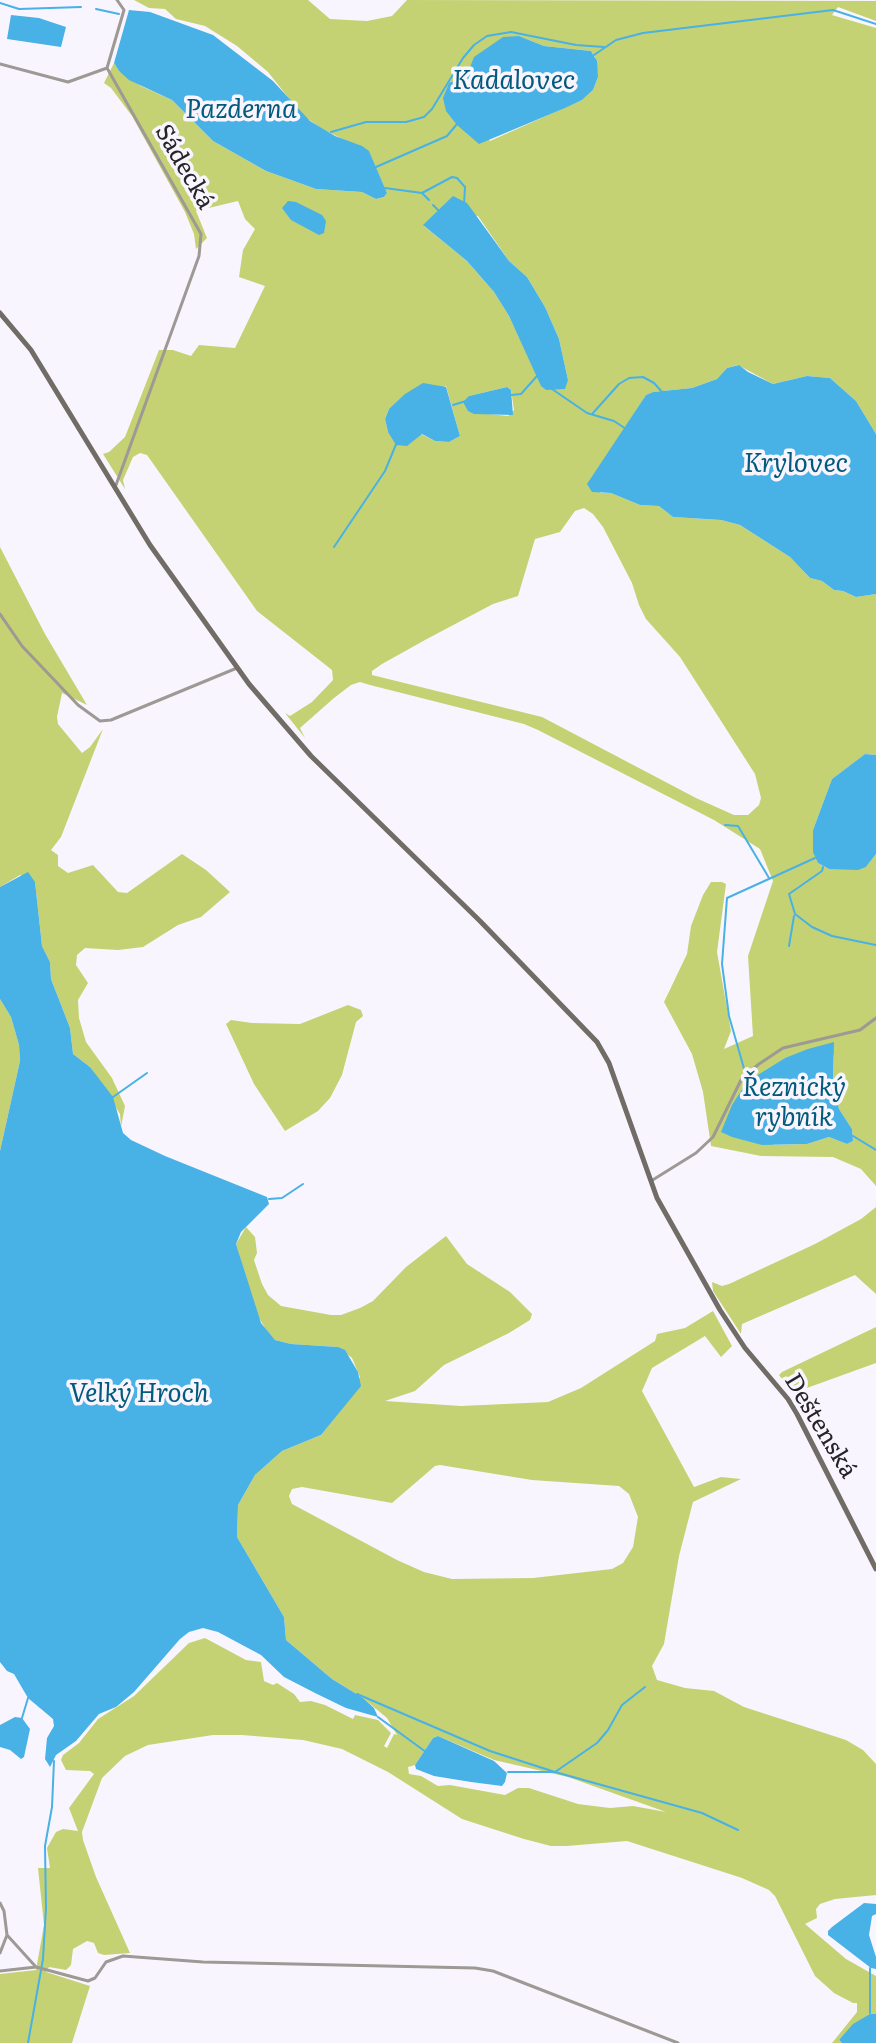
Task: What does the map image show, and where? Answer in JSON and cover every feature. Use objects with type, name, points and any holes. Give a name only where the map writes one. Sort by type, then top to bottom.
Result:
[{"type":"main road","name":"Deštenská","points":[[0,313],[31,350],[150,545],[237,668],[311,756],[480,921],[597,1042],[609,1063],[649,1182],[720,1310],[745,1348],[788,1399],[876,1569]]},
{"type":"street","points":[[0,64],[68,82],[107,68],[124,10],[117,0]]},
{"type":"street","name":"Sádecká","points":[[107,68],[201,234],[199,256],[115,486]]},
{"type":"street","points":[[0,614],[22,646],[78,705],[100,721],[111,720],[237,668]]},
{"type":"street","points":[[649,1182],[696,1153],[713,1137],[742,1078],[759,1064],[783,1048],[860,1030],[876,1018]]},
{"type":"street","points":[[0,1903],[7,1935],[0,1953]]},
{"type":"street","points":[[7,1935],[37,1967]]},
{"type":"street","points":[[0,1971],[37,1967],[88,1981],[95,1978],[106,1962],[123,1956],[203,1962],[475,1968],[493,1971],[678,2043]]},
{"type":"green space","points":[[134,0],[308,0],[330,19],[367,21],[392,16],[407,0],[876,1],[876,21],[838,7],[832,15],[876,28],[876,434],[856,401],[830,378],[807,376],[773,384],[738,365],[727,368],[717,379],[692,388],[646,395],[625,428],[600,493],[611,493],[640,505],[659,506],[673,517],[721,520],[740,525],[790,557],[810,578],[856,597],[876,594],[876,755],[865,754],[832,779],[813,830],[818,863],[829,869],[866,867],[876,854],[876,1186],[861,1169],[833,1157],[761,1156],[711,1146],[703,1092],[692,1054],[664,1002],[687,954],[691,926],[703,895],[711,882],[722,882],[726,884],[717,952],[731,1031],[724,1049],[753,1036],[748,956],[773,881],[760,849],[714,820],[524,724],[360,682],[334,698],[300,728],[305,738],[285,713],[290,716],[312,702],[333,680],[332,670],[257,611],[147,455],[140,453],[133,457],[123,480],[125,489],[103,454],[125,437],[159,350],[173,350],[191,356],[199,345],[235,348],[265,286],[239,277],[243,250],[255,229],[245,219],[238,201],[196,211],[207,238],[196,249],[185,212],[132,116],[104,83],[114,63],[119,71],[141,86],[172,100],[213,141],[266,171],[316,189],[362,192],[376,199],[387,193],[369,152],[324,130],[302,115],[268,72],[237,46],[205,26],[176,19],[165,9],[149,8]],"holes":[[[519,36],[544,46],[591,51],[598,77],[593,90],[582,100],[490,141],[449,84],[467,76],[473,65]],[[439,211],[478,216],[509,261],[527,277],[559,339],[568,380],[546,390],[542,386],[509,316],[494,292],[467,261],[424,226]],[[446,386],[460,436],[449,442],[435,441],[421,434],[388,432],[385,419],[389,409]],[[507,387],[511,390],[514,410],[508,416],[489,414],[469,396]],[[584,508],[603,527],[632,583],[646,619],[680,657],[755,774],[761,798],[759,805],[748,815],[734,815],[696,798],[542,717],[372,675],[372,671],[382,664],[425,640],[493,604],[518,596],[535,539],[560,532],[575,511]],[[834,1055],[833,1088],[839,1109],[852,1129],[853,1141],[847,1144],[829,1137],[807,1144],[773,1145],[745,1085],[785,1058]]]},
{"type":"green space","points":[[0,547],[45,634],[87,705],[62,693],[58,724],[82,753],[103,729],[61,837],[51,850],[58,855],[58,866],[68,873],[93,865],[118,892],[127,893],[182,854],[230,892],[201,917],[178,925],[143,947],[118,950],[85,948],[77,955],[76,965],[88,983],[78,1000],[79,1018],[86,1042],[112,1078],[125,1106],[121,1127],[120,1114],[90,1067],[73,1054],[70,1028],[51,979],[50,962],[42,946],[35,882],[20,875],[0,887]]},
{"type":"green space","points":[[0,999],[11,1017],[20,1061],[0,1151]]},
{"type":"green space","points":[[348,1005],[361,1010],[363,1016],[356,1022],[342,1075],[330,1098],[318,1111],[285,1131],[254,1084],[226,1024],[231,1020],[300,1024]]},
{"type":"green space","points":[[876,1207],[876,1294],[855,1275],[742,1324],[741,1334],[713,1291],[712,1282],[722,1286],[729,1284],[815,1244],[861,1219]]},
{"type":"green space","points":[[246,1227],[255,1237],[257,1253],[254,1260],[262,1284],[268,1295],[281,1306],[341,1315],[373,1301],[406,1267],[446,1236],[467,1264],[510,1292],[532,1314],[530,1320],[509,1333],[444,1365],[415,1391],[385,1401],[461,1406],[548,1402],[581,1388],[655,1341],[657,1334],[685,1328],[713,1311],[732,1346],[721,1357],[705,1336],[652,1368],[642,1391],[694,1487],[721,1477],[741,1479],[693,1502],[679,1556],[664,1644],[652,1666],[657,1680],[685,1688],[714,1691],[744,1707],[846,1740],[863,1750],[876,1764],[876,1895],[835,1899],[820,1904],[816,1909],[817,1918],[805,1924],[846,1959],[876,1976],[876,2014],[870,2014],[839,2040],[842,2043],[832,2043],[857,2012],[857,2003],[834,1993],[815,1976],[775,1896],[769,1890],[742,1878],[627,1841],[551,1846],[462,1819],[388,1772],[342,1749],[303,1740],[213,1735],[148,1745],[125,1756],[102,1778],[82,1832],[83,1840],[130,1953],[104,1955],[98,1953],[94,1943],[87,1941],[73,1949],[71,1965],[66,1970],[49,1967],[46,1972],[90,1986],[72,2043],[0,2043],[0,1974],[36,1970],[44,1925],[38,1868],[50,1868],[47,1848],[56,1832],[63,1829],[78,1831],[69,1808],[94,1774],[90,1771],[66,1770],[61,1760],[63,1755],[79,1743],[98,1719],[134,1696],[189,1643],[205,1638],[246,1660],[261,1662],[264,1681],[273,1685],[277,1683],[300,1702],[325,1705],[353,1719],[355,1715],[378,1720],[391,1733],[384,1746],[387,1748],[394,1734],[397,1735],[387,1718],[363,1698],[332,1679],[286,1640],[284,1617],[237,1537],[238,1505],[255,1475],[282,1451],[321,1435],[360,1377],[352,1358],[338,1347],[275,1340],[257,1315],[236,1244]],"holes":[[[440,1465],[532,1480],[619,1486],[629,1494],[638,1517],[633,1547],[623,1563],[612,1569],[533,1578],[452,1579],[424,1572],[397,1560],[292,1504],[289,1496],[292,1489],[302,1487],[392,1503]],[[438,1736],[494,1760],[568,1777],[666,1812],[633,1806],[610,1808],[578,1804],[529,1788],[518,1788],[505,1795],[450,1785],[438,1786],[421,1776],[409,1774],[408,1767],[415,1765],[433,1738]]]},
{"type":"green space","points":[[876,1327],[876,1363],[793,1393],[779,1375],[782,1372]]},
{"type":"water","name":"Pazderna","points":[[129,10],[150,12],[213,35],[273,81],[310,121],[369,151],[387,193],[376,199],[362,192],[316,189],[266,171],[213,141],[172,100],[129,80],[119,71],[114,63]]},
{"type":"water","points":[[11,15],[39,18],[66,27],[61,47],[7,39]]},
{"type":"water","name":"Kadalovec","points":[[519,36],[544,46],[591,51],[597,61],[598,77],[593,90],[582,100],[479,144],[446,111],[443,98],[449,83],[467,75],[474,57],[503,37]]},
{"type":"water","points":[[453,196],[467,203],[509,261],[527,277],[545,307],[559,339],[568,380],[565,389],[546,390],[541,386],[509,316],[494,292],[467,261],[423,225]]},
{"type":"water","points":[[288,201],[322,215],[326,221],[324,233],[319,235],[291,220],[282,208]]},
{"type":"water","name":"Krylovec","points":[[739,365],[773,384],[807,376],[830,378],[856,401],[876,434],[876,594],[856,597],[810,578],[790,557],[740,525],[721,520],[673,517],[659,506],[640,505],[611,493],[592,492],[587,484],[646,395],[692,388],[717,379],[727,368]]},
{"type":"water","points":[[423,383],[446,387],[460,436],[449,442],[435,441],[422,434],[407,446],[396,445],[385,419],[389,409]]},
{"type":"water","points":[[507,387],[511,390],[513,415],[474,414],[463,402],[469,396]]},
{"type":"water","points":[[865,754],[876,755],[876,854],[866,867],[858,870],[829,869],[818,863],[813,852],[813,830],[832,779]]},
{"type":"water","name":"Velký Hroch","points":[[28,872],[35,882],[42,946],[50,962],[51,979],[70,1028],[73,1054],[90,1067],[113,1097],[123,1133],[165,1156],[267,1197],[269,1204],[241,1232],[236,1244],[261,1323],[275,1340],[345,1350],[358,1372],[361,1386],[321,1435],[282,1451],[255,1475],[238,1505],[237,1537],[284,1617],[286,1640],[332,1679],[363,1698],[374,1708],[378,1717],[346,1708],[317,1694],[284,1677],[261,1655],[218,1632],[203,1628],[189,1632],[180,1639],[134,1692],[116,1707],[99,1714],[76,1741],[56,1755],[50,1767],[45,1759],[53,1719],[28,1698],[14,1674],[0,1662],[0,1151],[20,1061],[11,1017],[0,999],[0,887]]},
{"type":"water","name":"Řeznický rybník","points":[[834,1042],[833,1088],[839,1109],[852,1129],[853,1141],[847,1144],[829,1137],[807,1144],[762,1145],[721,1132],[732,1105],[753,1078],[785,1058]]},
{"type":"water","points":[[15,1717],[22,1718],[30,1729],[21,1759],[0,1747],[0,1725]]},
{"type":"water","points":[[438,1736],[494,1761],[507,1773],[505,1782],[502,1786],[471,1782],[434,1776],[416,1769],[415,1765],[433,1738]]},
{"type":"water","points":[[864,1903],[876,1904],[869,1935],[876,1957],[876,1969],[828,1935],[832,1927]]},
{"type":"water","points":[[876,2014],[876,2043],[842,2043],[839,2040],[853,2024]]},
{"type":"waterway","points":[[0,3],[19,9],[81,7]]},
{"type":"waterway","points":[[96,9],[119,14]]},
{"type":"waterway","points":[[594,55],[616,40],[643,33],[833,10],[876,24]]},
{"type":"waterway","points":[[331,132],[366,122],[406,122],[424,117],[463,58],[487,36],[511,32],[576,45],[604,47]]},
{"type":"waterway","points":[[376,167],[447,136],[457,124]]},
{"type":"waterway","points":[[422,193],[452,177],[457,178],[465,187],[464,204]]},
{"type":"waterway","points":[[385,188],[422,193],[429,200]]},
{"type":"waterway","points":[[433,205],[439,211]]},
{"type":"waterway","points":[[511,395],[521,394],[537,376]]},
{"type":"waterway","points":[[593,413],[619,384],[629,378],[643,377],[662,392]]},
{"type":"waterway","points":[[552,389],[587,413],[614,421],[626,429]]},
{"type":"waterway","points":[[453,405],[466,401]]},
{"type":"waterway","points":[[334,547],[385,471],[397,442]]},
{"type":"waterway","points":[[725,825],[738,826],[769,878]]},
{"type":"waterway","points":[[755,1079],[745,1072],[729,1016],[722,964],[727,898],[815,858]]},
{"type":"waterway","points":[[823,867],[822,871],[789,894],[795,914],[812,927],[832,936],[876,945]]},
{"type":"waterway","points":[[789,946],[794,916]]},
{"type":"waterway","points":[[113,1097],[147,1073]]},
{"type":"waterway","points":[[853,1136],[876,1150]]},
{"type":"waterway","points":[[269,1199],[282,1198],[303,1184]]},
{"type":"waterway","points":[[357,1694],[490,1751],[555,1772],[597,1743],[622,1705],[645,1687]]},
{"type":"waterway","points":[[22,1718],[28,1698]]},
{"type":"waterway","points":[[378,1717],[426,1752]]},
{"type":"waterway","points":[[28,2043],[43,1959],[45,1846],[52,1807],[54,1761]]},
{"type":"waterway","points":[[508,1772],[555,1772],[702,1813],[738,1830]]},
{"type":"waterway","points":[[870,1968],[870,2013]]}]
